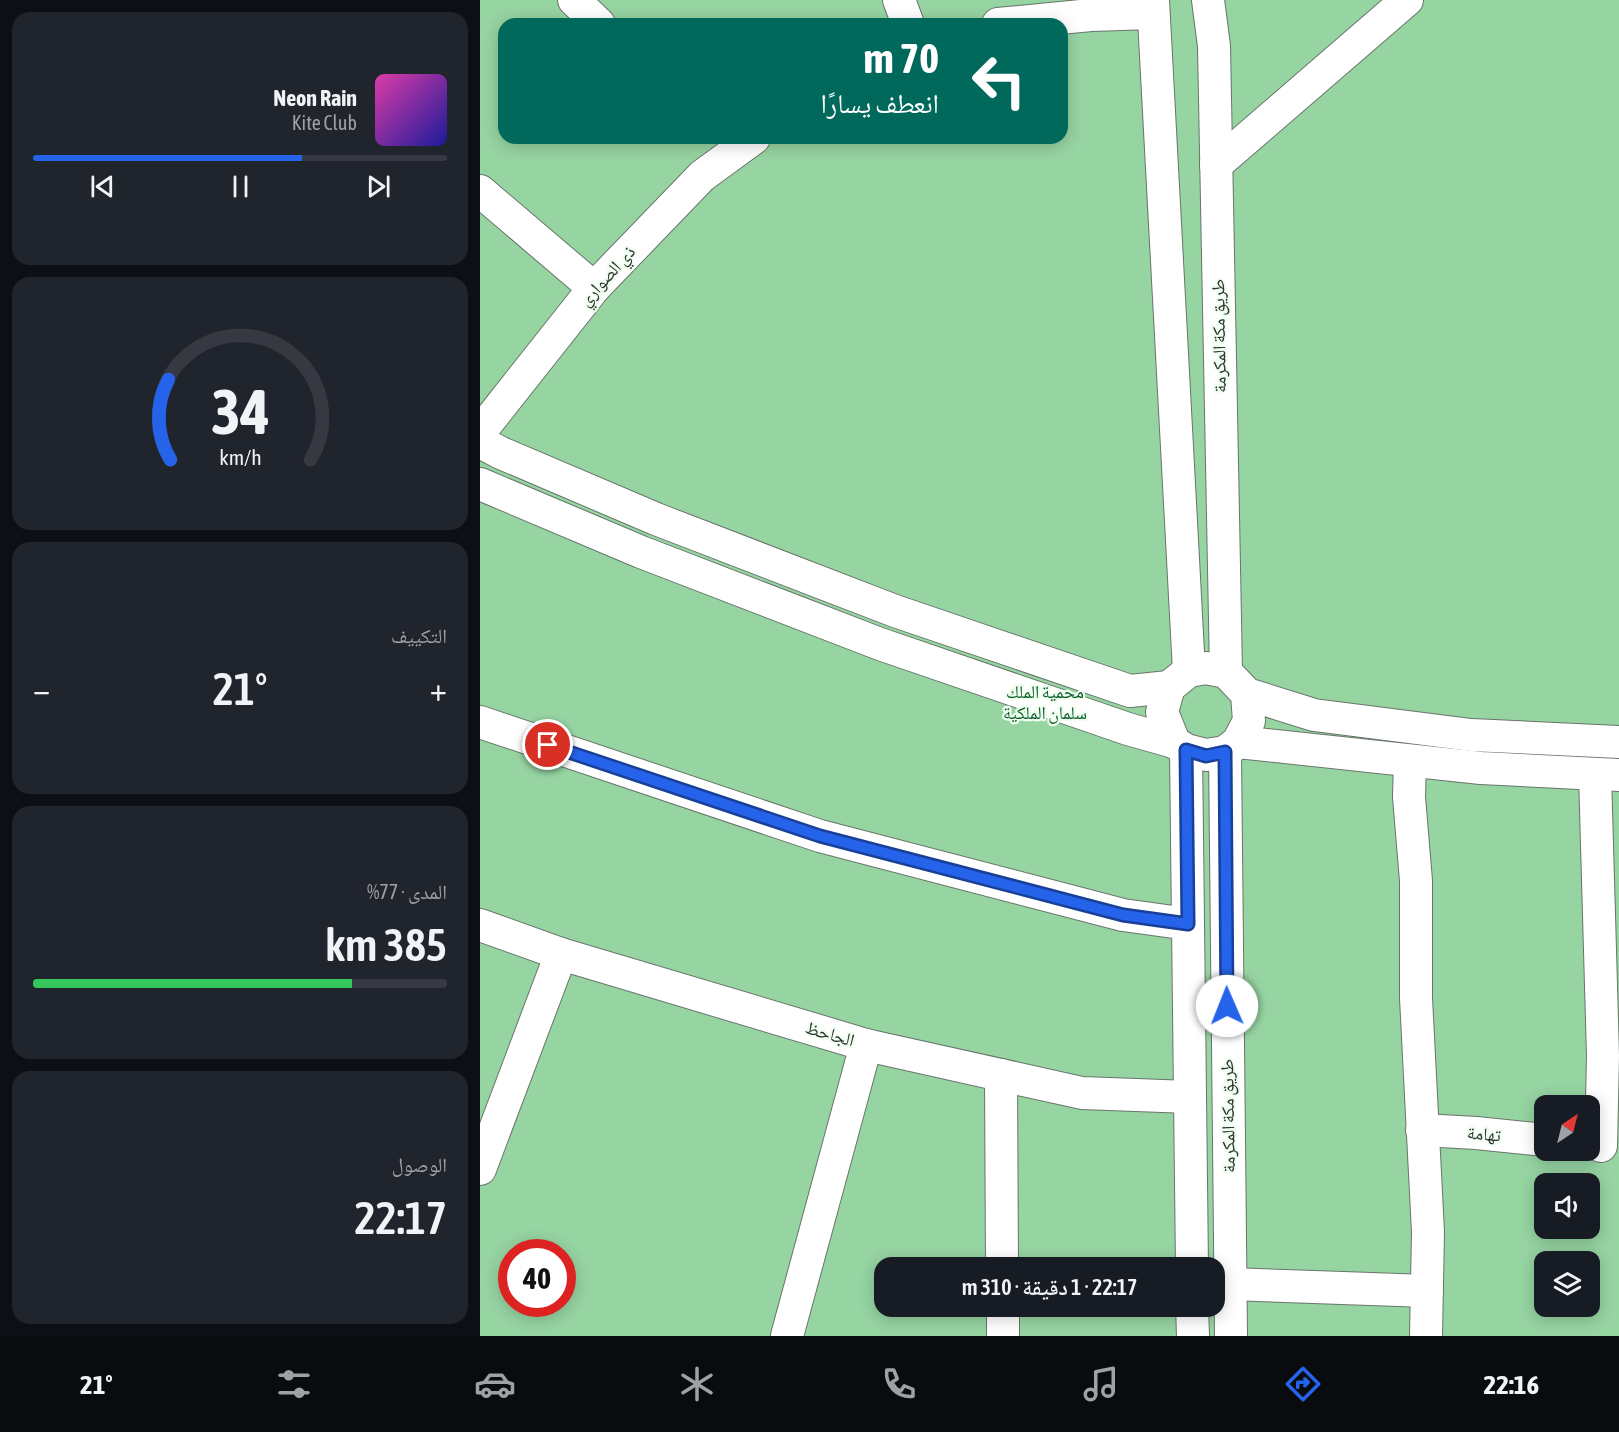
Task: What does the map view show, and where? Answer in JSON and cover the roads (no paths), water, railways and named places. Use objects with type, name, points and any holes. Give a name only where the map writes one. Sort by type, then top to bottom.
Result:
[{"type":"street","points":[[574,0],[593,18]]},
{"type":"street","points":[[899,0],[906,18]]},
{"type":"street","name":"طريق مكة المكرمة","points":[[1208,0],[1214,46],[1216,165],[1236,683]]},
{"type":"street","points":[[1216,165],[1398,4]]},
{"type":"street","points":[[1037,18],[1108,7],[1153,7],[1179,679],[1162,712],[1180,746]]},
{"type":"street","name":"ذي الصواري","points":[[480,432],[594,288],[734,144]]},
{"type":"street","points":[[480,191],[594,288]]},
{"type":"street","points":[[480,442],[656,519],[895,611],[1130,691],[1179,679],[1206,668],[1314,715],[1472,735],[1619,742]]},
{"type":"street","points":[[480,484],[640,552],[880,644],[1206,756],[1231,747],[1481,768],[1607,774],[1609,968],[1603,1056],[1603,1147]]},
{"type":"street","points":[[1231,747],[1249,721],[1236,683]]},
{"type":"street","points":[[480,722],[820,836],[1123,915],[1188,924]]},
{"type":"street","name":"طريق مكة المكرمة","points":[[1180,746],[1188,924],[1192,1257]]},
{"type":"street","name":"طريق مكة المكرمة","points":[[1231,747],[1231,1336]]},
{"type":"street","points":[[1410,761],[1409,797],[1416,881],[1416,998],[1428,1232],[1426,1336]]},
{"type":"street","name":"الجاحظ","points":[[480,925],[561,954],[866,1045],[1082,1093],[1190,1096]]},
{"type":"street","points":[[480,1169],[561,954]]},
{"type":"street","points":[[786,1336],[866,1045]]},
{"type":"street","points":[[1001,1075],[1002,1257]]},
{"type":"street","name":"تهامة","points":[[1422,1131],[1534,1139]]},
{"type":"street","points":[[1230,1284],[1427,1291]]},
{"type":"street","points":[[1003,1317],[1003,1336]]},
{"type":"street","points":[[1192,1317],[1193,1336]]},
{"type":"park label","name":"محمية الملك سلمان الملكية","points":[[1045,702]]}]
